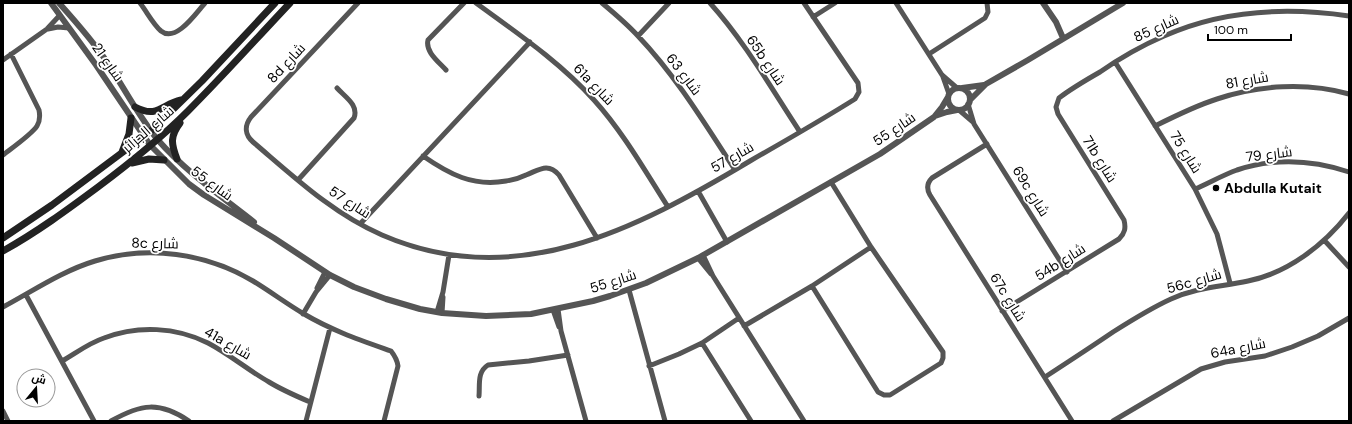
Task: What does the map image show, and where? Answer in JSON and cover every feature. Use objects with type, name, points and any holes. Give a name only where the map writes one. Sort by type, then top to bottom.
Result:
[{"type":"main road","name":"شارع الجزائر","points":[[3,238],[52,205],[151,131],[202,81],[275,3]]},
{"type":"main road","name":"شارع الجزائر","points":[[3,251],[60,215],[128,164],[158,139],[188,111],[290,3]]},
{"type":"main road","points":[[135,107],[144,110],[157,111],[177,101],[183,100]]},
{"type":"main road","points":[[177,159],[173,149],[172,136],[175,129],[188,111]]},
{"type":"main road","points":[[122,154],[129,134],[131,118]]},
{"type":"main road","points":[[128,164],[142,160],[164,160]]},
{"type":"street","name":"شارع 21","points":[[51,3],[96,65],[144,137]]},
{"type":"street","name":"شارع 21","points":[[59,3],[106,61],[151,131]]},
{"type":"street","points":[[140,3],[158,27],[164,33],[169,34],[178,31],[205,3]]},
{"type":"street","name":"8d شارع","points":[[253,142],[246,133],[248,122],[358,3]]},
{"type":"street","points":[[446,70],[428,49],[428,40],[464,3]]},
{"type":"street","name":"61a شارع","points":[[476,3],[530,42],[567,73],[594,99],[628,145],[668,207]]},
{"type":"street","name":"شارع 63","points":[[602,3],[638,36],[674,80],[735,170]]},
{"type":"street","points":[[638,36],[669,3]]},
{"type":"street","name":"65b شارع","points":[[710,3],[741,42],[800,132]]},
{"type":"street","points":[[804,3],[813,17],[835,3]]},
{"type":"street","points":[[896,3],[942,74],[948,101],[951,107],[958,110],[963,109],[986,84],[1123,3]]},
{"type":"street","points":[[929,54],[985,18],[988,12],[987,3]]},
{"type":"street","points":[[1043,3],[1065,37]]},
{"type":"street","name":"شارع 85","points":[[1057,102],[1064,95],[1142,46],[1200,23],[1230,16],[1275,11],[1298,11],[1349,16]]},
{"type":"street","points":[[3,60],[47,29],[60,15],[66,15],[77,28],[81,29]]},
{"type":"street","name":"شارع 57","points":[[253,142],[329,204],[360,224],[402,243],[424,250],[449,255],[478,257],[538,253],[568,247],[598,238],[632,225],[668,207],[855,100],[858,96],[859,87],[856,79],[813,17]]},
{"type":"street","points":[[47,29],[58,27],[70,28]]},
{"type":"street","points":[[360,224],[530,42]]},
{"type":"street","points":[[3,155],[34,130],[40,116],[37,105],[11,54]]},
{"type":"street","name":"شارع 75","points":[[1115,62],[1195,189],[1217,234],[1230,283]]},
{"type":"street","points":[[942,74],[968,93],[969,102]]},
{"type":"street","points":[[948,96],[954,89],[986,84]]},
{"type":"street","name":"شارع 81","points":[[1155,126],[1217,98],[1256,89],[1296,87],[1320,88],[1349,94]]},
{"type":"street","points":[[298,180],[356,114],[354,106],[337,88]]},
{"type":"street","name":"شارع 55","points":[[934,117],[948,96]]},
{"type":"street","name":"69c شارع","points":[[969,102],[974,124]]},
{"type":"street","name":"71b شارع","points":[[1057,102],[1056,107],[1058,114],[1124,220],[1126,228]]},
{"type":"street","name":"شارع 55","points":[[144,137],[164,160],[189,184],[201,193],[274,238],[327,274],[354,287],[386,299],[420,309],[440,313],[505,315],[531,314],[593,301],[629,290],[664,275],[701,257],[880,154],[934,117],[958,110]]},
{"type":"street","name":"69c شارع","points":[[958,110],[974,124],[1067,272]]},
{"type":"street","name":"شارع 55","points":[[151,131],[197,178],[274,238]]},
{"type":"street","name":"67c شارع","points":[[986,144],[935,175],[929,180],[927,188],[1002,311],[1072,421]]},
{"type":"street","points":[[423,156],[453,175],[477,181],[501,182],[513,180],[545,167],[555,170],[598,238]]},
{"type":"street","name":"شارع 79","points":[[1195,189],[1237,170],[1271,163],[1305,162],[1322,164],[1349,172]]},
{"type":"street","points":[[812,286],[878,392],[884,395],[890,395],[941,363],[943,358],[942,352],[871,247],[831,182]]},
{"type":"street","points":[[698,191],[727,242]]},
{"type":"street","name":"56c شارع","points":[[1045,377],[1159,304],[1201,289],[1248,281],[1274,272],[1301,258],[1324,240],[1349,213]]},
{"type":"street","name":"54b شارع","points":[[1002,311],[1119,239],[1126,228]]},
{"type":"street","points":[[1324,240],[1349,267]]},
{"type":"street","points":[[744,326],[812,286],[871,247]]},
{"type":"street","name":"8c شارع","points":[[3,307],[61,275],[95,261],[131,254],[168,253],[204,260],[238,273],[303,314],[330,328],[391,351],[395,355],[398,366],[384,421]]},
{"type":"street","points":[[440,313],[449,255]]},
{"type":"street","points":[[701,257],[804,421]]},
{"type":"street","points":[[303,314],[327,274]]},
{"type":"street","points":[[629,290],[665,421]]},
{"type":"street","points":[[26,295],[94,421]]},
{"type":"street","points":[[556,309],[586,421]]},
{"type":"street","points":[[649,366],[702,343],[739,318]]},
{"type":"street","name":"64a شارع","points":[[1114,421],[1201,368],[1225,362],[1265,356],[1292,348],[1318,336],[1349,318]]},
{"type":"street","points":[[306,421],[330,328]]},
{"type":"street","name":"41a شارع","points":[[62,361],[103,338],[120,332],[137,329],[175,331],[207,342],[269,382],[310,402]]},
{"type":"street","points":[[702,343],[751,421]]},
{"type":"street","points":[[480,396],[481,373],[488,365],[568,355]]},
{"type":"street","points":[[111,421],[136,409],[149,407],[163,408],[176,412],[189,421]]},
{"type":"street","points":[[3,411],[8,421]]},
{"type":"place","name":"Abdulla Kutait","points":[[1216,188]]}]
